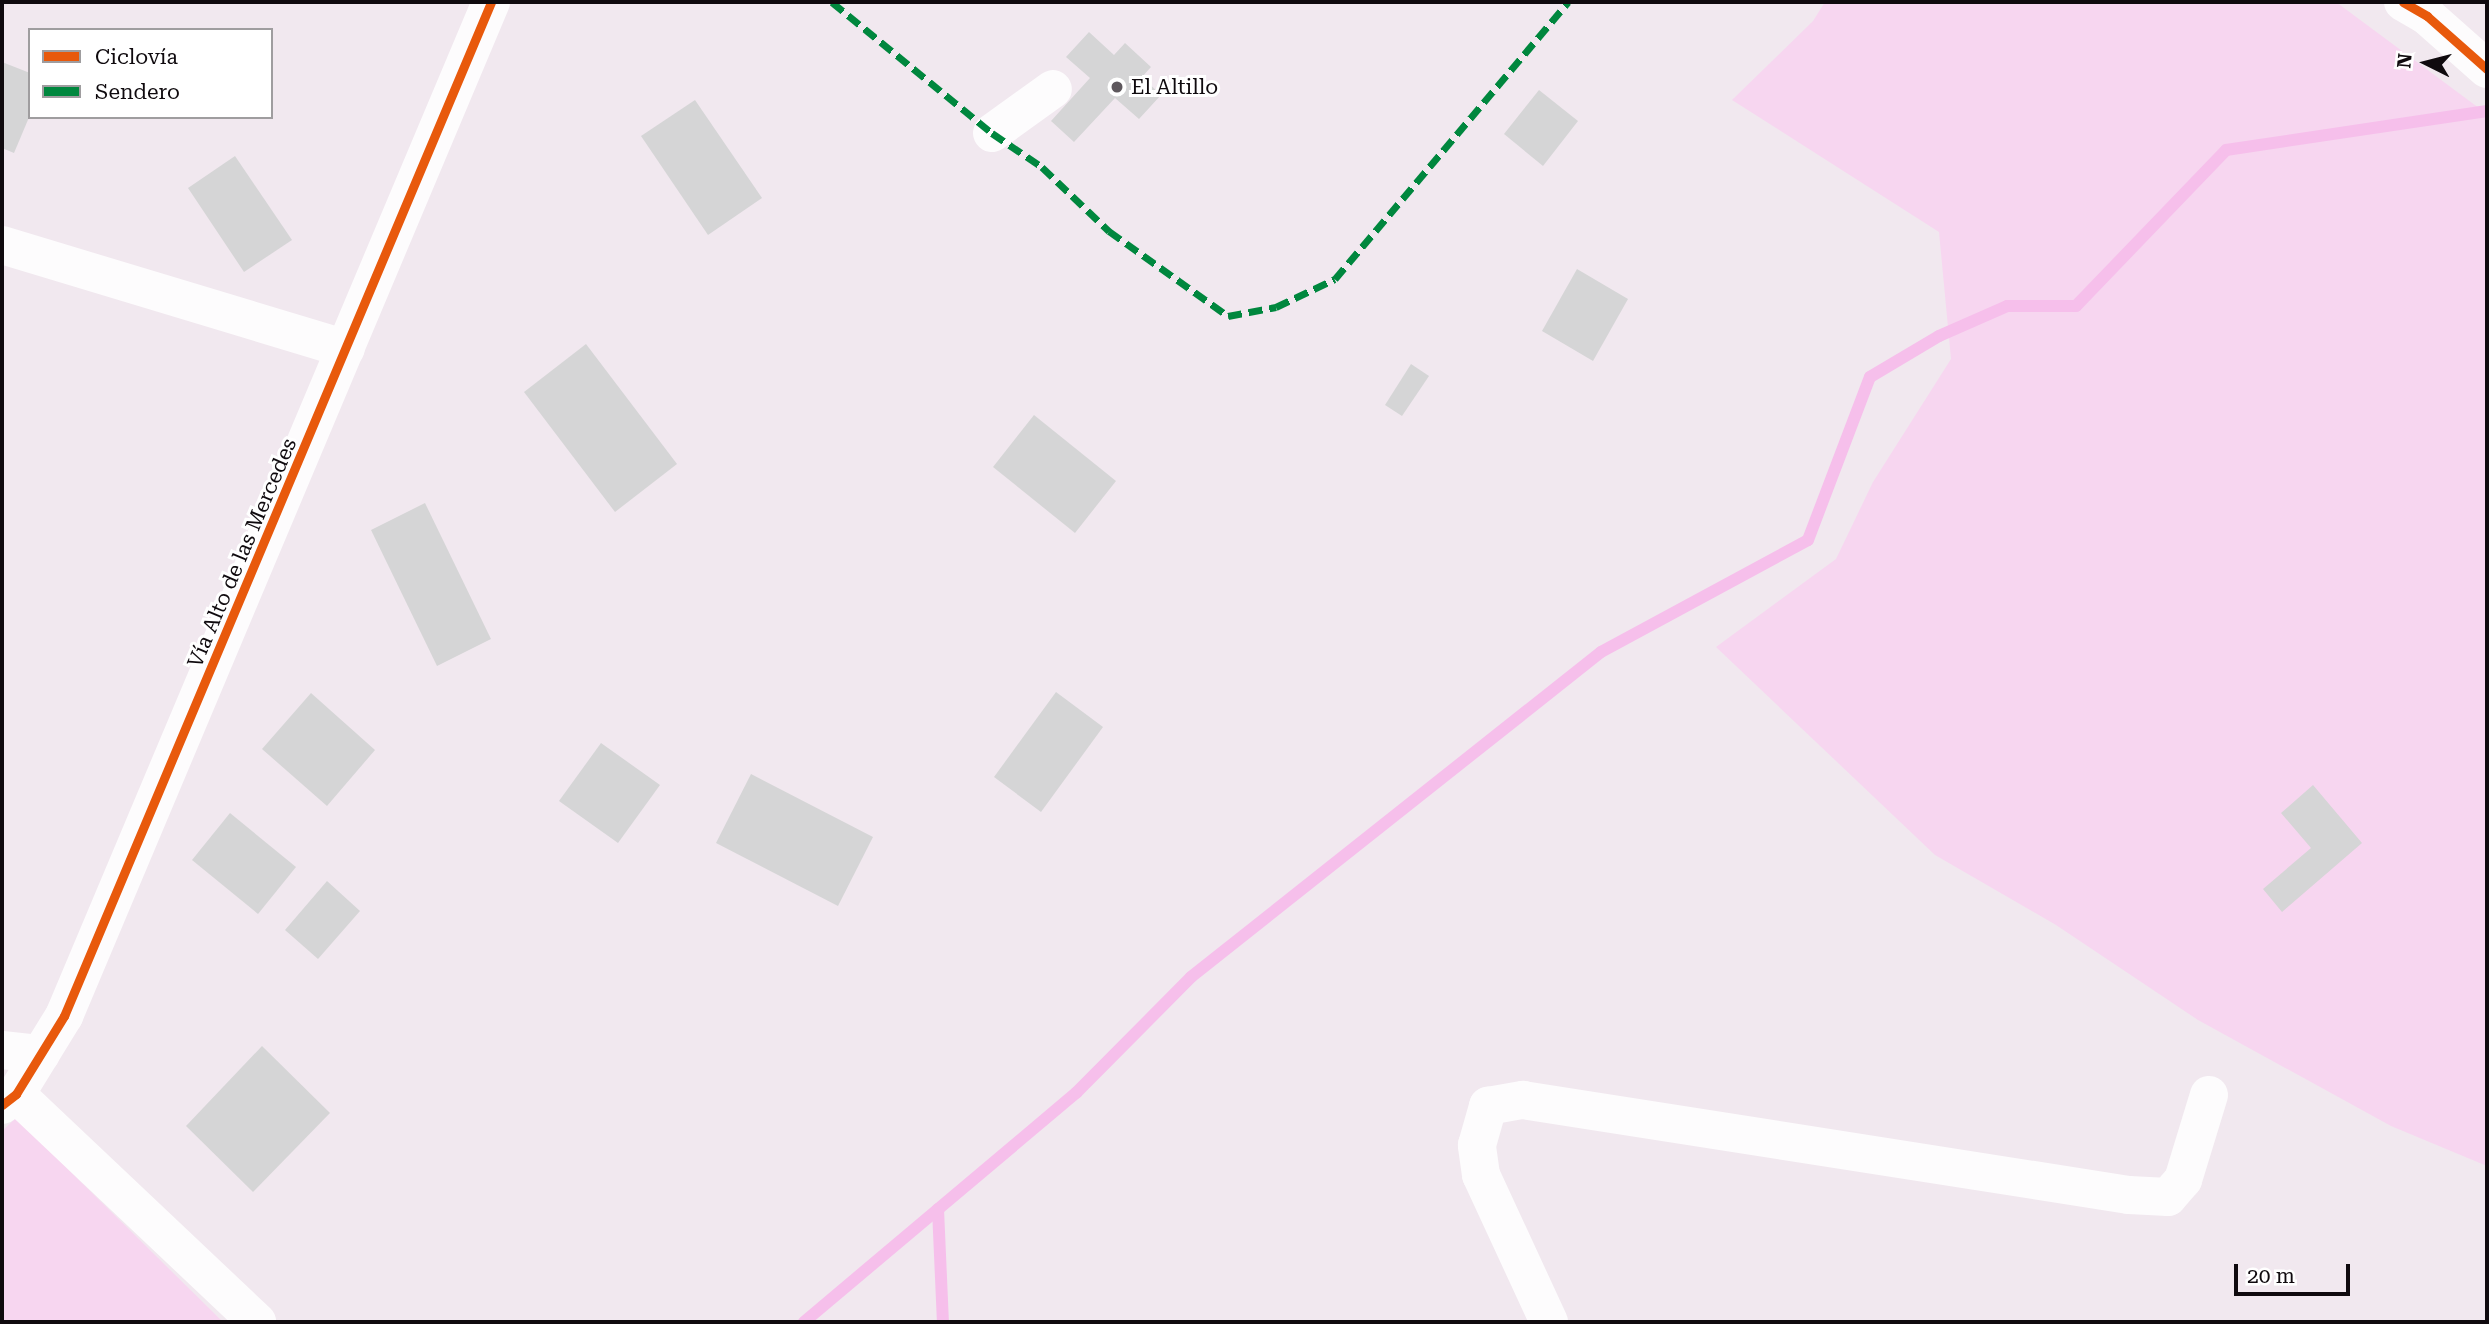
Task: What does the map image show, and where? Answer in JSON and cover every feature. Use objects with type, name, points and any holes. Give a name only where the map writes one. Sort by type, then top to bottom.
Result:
[{"type":"street","name":"Vía Alto de las Mercedes","points":[[9,1099],[64,1016],[491,2]]},
{"type":"street","points":[[2403,2],[2427,16],[2487,69]]},
{"type":"street","points":[[992,133],[1053,89]]},
{"type":"street","points":[[2,245],[346,349]]},
{"type":"street","points":[[2,1050],[41,1054]]},
{"type":"street","points":[[1549,1322],[1481,1175],[1476,1145],[1488,1106],[1523,1100],[2129,1195],[2168,1197],[2183,1181],[2209,1095]]},
{"type":"street","points":[[9,1099],[257,1322]]},
{"type":"shaded area","points":[[1825,2],[2336,2],[2487,114],[2487,1166],[2391,1126],[2198,1020],[2056,925],[1935,855],[1716,647],[1836,559],[1873,482],[1951,359],[1939,232],[1732,100],[1813,21]]},
{"type":"shaded area","points":[[16,1118],[223,1322],[2,1322],[2,1131]]},
{"type":"building","name":"El Altillo","points":[[1089,32],[1114,55],[1125,43],[1151,67],[1142,77],[1161,95],[1139,119],[1115,98],[1074,142],[1051,121],[1090,78],[1066,57]]},
{"type":"building","points":[[2,62],[28,72],[28,119],[14,153],[2,148]]},
{"type":"building","points":[[1539,90],[1578,121],[1543,166],[1504,134]]},
{"type":"building","points":[[695,100],[762,198],[708,235],[641,136]]},
{"type":"building","points":[[235,156],[292,240],[244,272],[188,188]]},
{"type":"building","points":[[1577,269],[1628,299],[1593,361],[1542,331]]},
{"type":"building","points":[[586,344],[677,464],[615,512],[524,392]]},
{"type":"building","points":[[1411,364],[1429,376],[1402,416],[1385,405]]},
{"type":"building","points":[[1034,415],[1116,481],[1075,533],[993,467]]},
{"type":"building","points":[[425,503],[491,639],[437,666],[371,530]]},
{"type":"building","points":[[1056,692],[1103,727],[1041,812],[994,777]]},
{"type":"building","points":[[311,693],[375,750],[327,806],[262,749]]},
{"type":"building","points":[[601,743],[660,785],[618,843],[559,801]]},
{"type":"building","points":[[751,774],[873,837],[838,906],[716,843]]},
{"type":"building","points":[[2313,785],[2362,843],[2282,912],[2263,889],[2311,848],[2281,813]]},
{"type":"building","points":[[230,813],[296,867],[258,914],[192,860]]},
{"type":"building","points":[[327,881],[360,911],[318,959],[285,930]]},
{"type":"building","points":[[262,1046],[330,1113],[253,1192],[186,1126]]},
{"type":"waterway","points":[[804,1322],[1076,1093],[1191,977],[1601,652],[1808,540],[1870,377],[1939,336],[2007,306],[2076,306],[2226,150],[2487,111]]},
{"type":"waterway","points":[[938,1209],[943,1322]]},
{"type":"marked path","points":[[832,2],[992,133],[1042,167],[1109,231],[1228,316],[1276,307],[1335,279],[1568,2]]},
{"type":"cycle path","points":[[2,1105],[16,1094],[64,1016],[491,2]]},
{"type":"cycle path","points":[[2403,2],[2427,16],[2487,69]]},
{"type":"place","name":"El Altillo","points":[[1117,87]]}]
